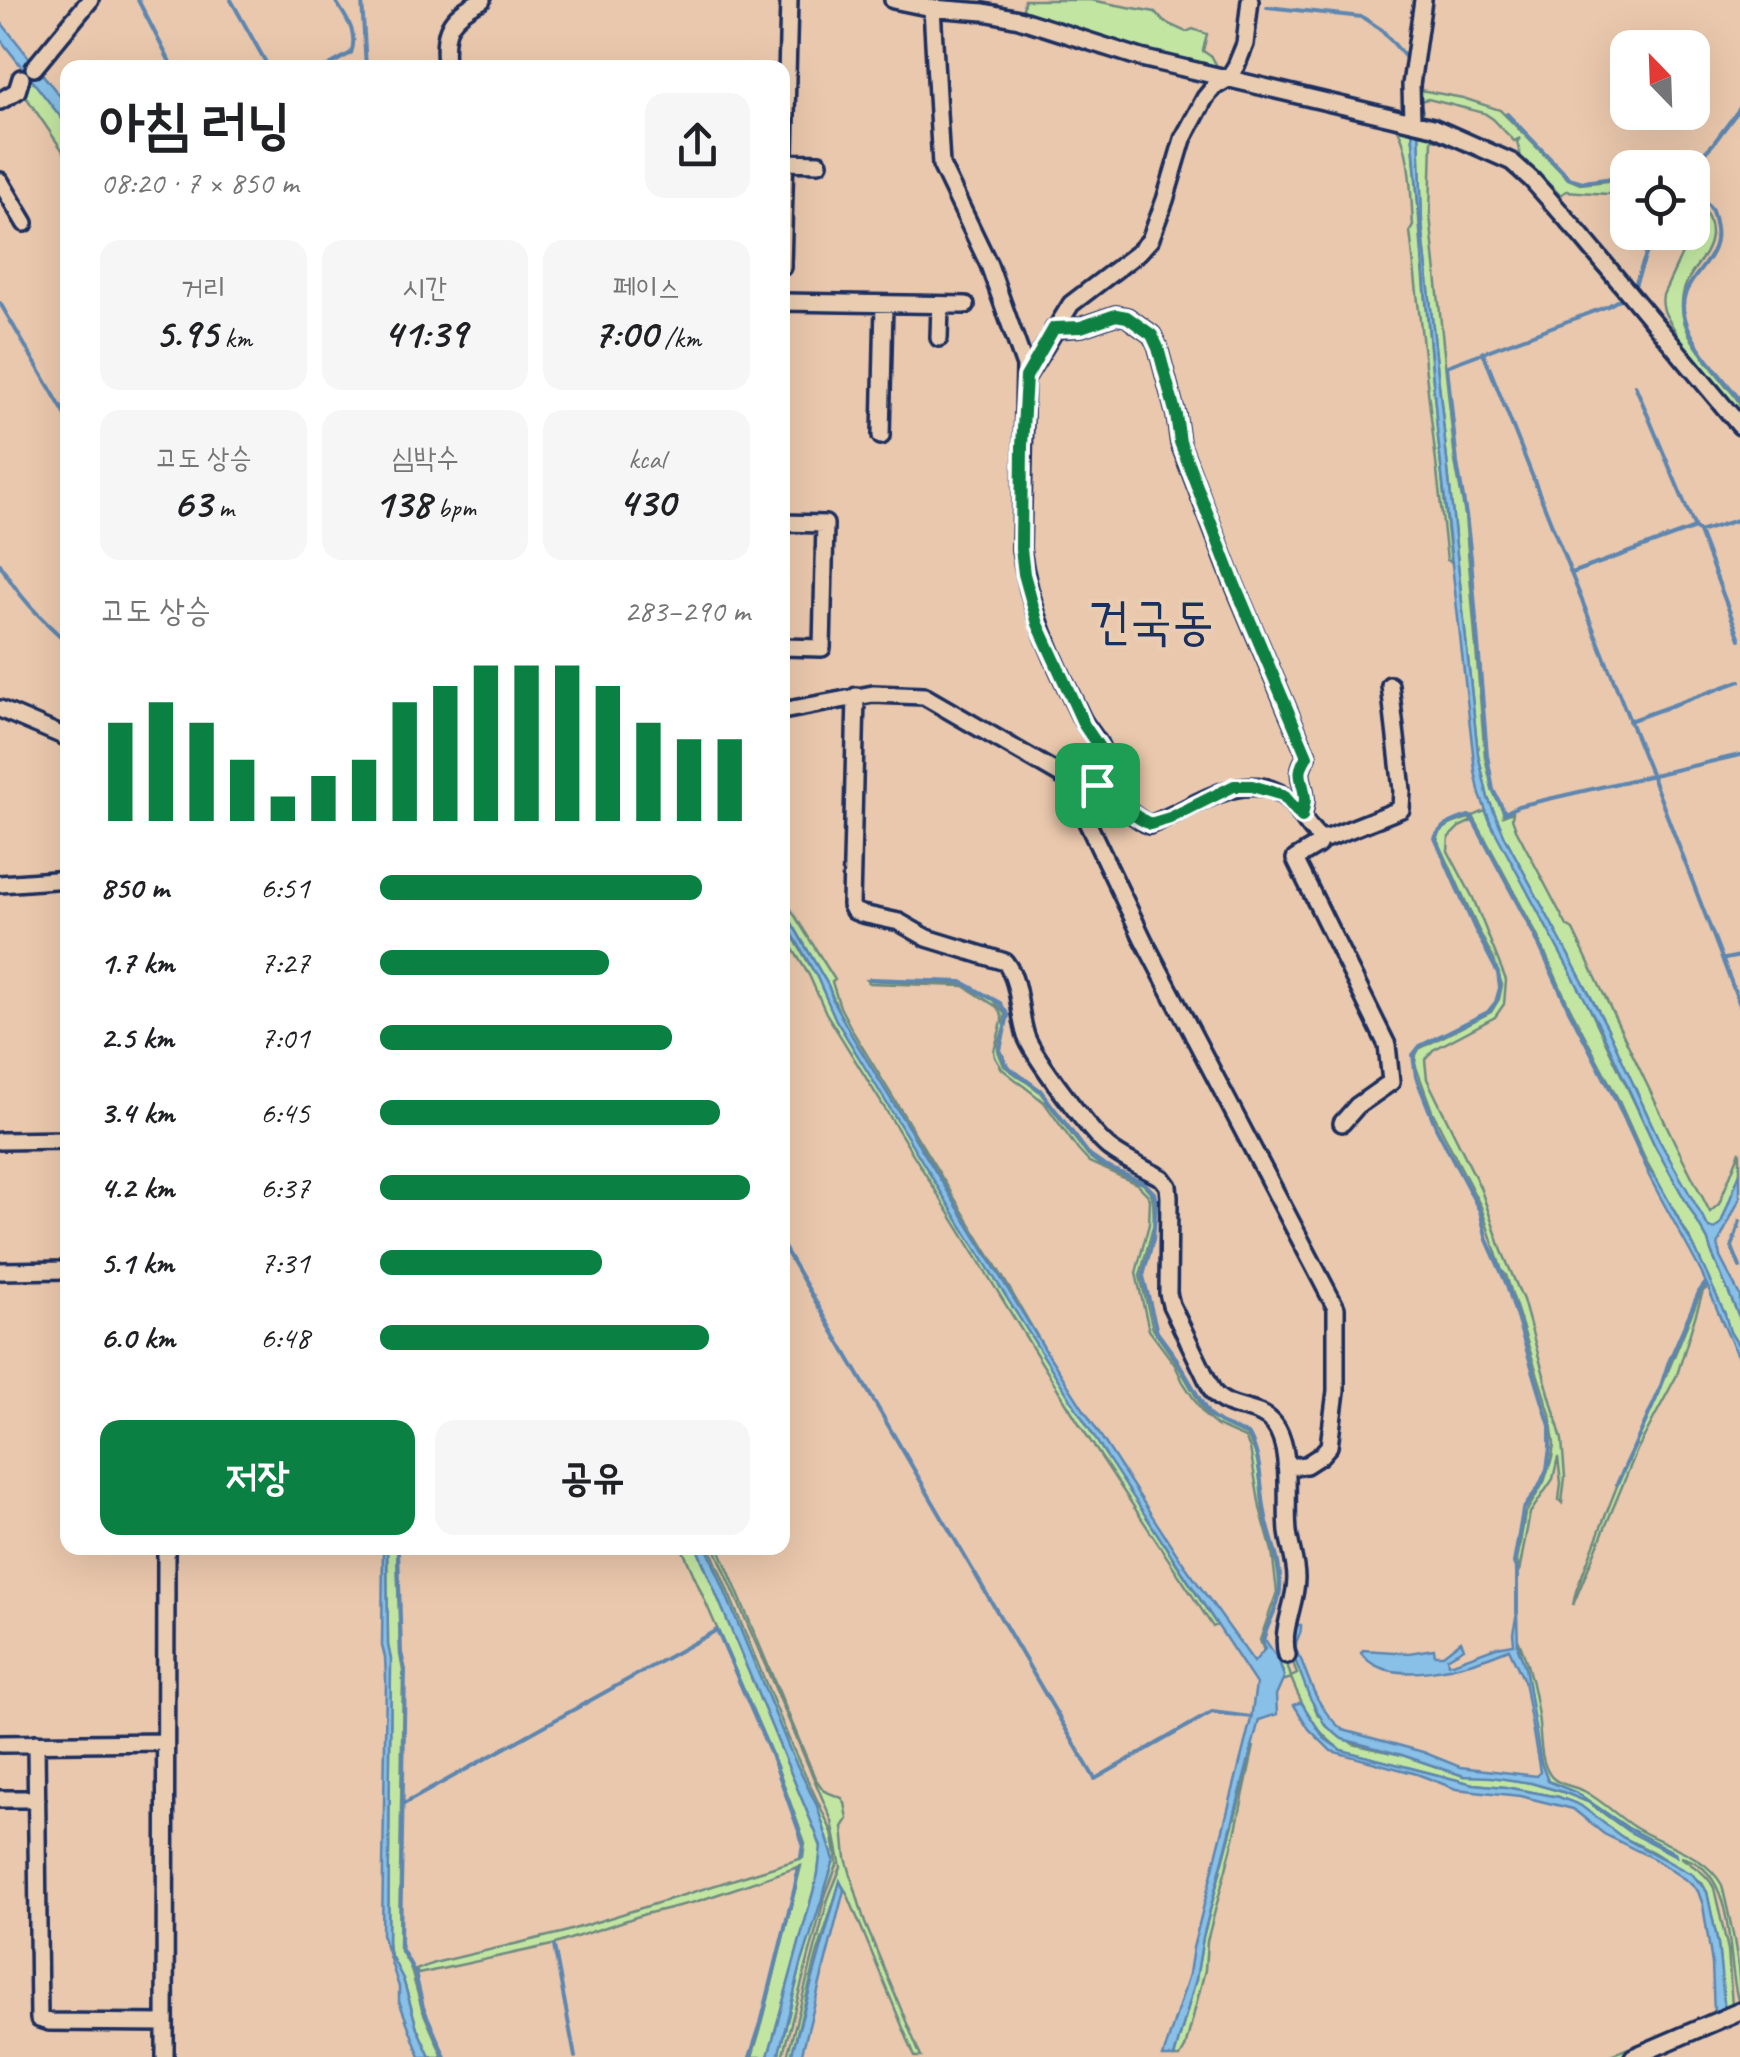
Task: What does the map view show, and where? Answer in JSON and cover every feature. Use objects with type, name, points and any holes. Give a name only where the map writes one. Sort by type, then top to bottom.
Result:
[{"type":"street","points":[[0,101],[17,91],[27,73],[90,0]]},
{"type":"street","points":[[445,60],[447,29],[466,8],[482,0]]},
{"type":"street","points":[[788,60],[789,0]]},
{"type":"street","points":[[892,0],[932,8],[978,6],[1140,58],[1433,126],[1512,162],[1532,180],[1740,426]]},
{"type":"street","points":[[1412,122],[1411,85],[1423,0]]},
{"type":"street","points":[[1026,377],[1071,304],[1140,252],[1150,240],[1183,138],[1205,98],[1228,79],[1245,44],[1244,1]]},
{"type":"street","points":[[790,709],[873,694],[924,696],[1083,788],[1097,785],[1104,770],[1103,753],[1084,725],[1038,624],[1024,574],[1022,446],[1026,377],[1007,312],[941,164],[932,8]]},
{"type":"street","points":[[790,162],[818,163]]},
{"type":"street","points":[[0,181],[25,223]]},
{"type":"street","points":[[790,302],[966,306]]},
{"type":"street","points":[[881,436],[884,304]]},
{"type":"street","points":[[939,338],[940,305]]},
{"type":"street","points":[[1054,328],[1081,327],[1116,315],[1127,317],[1152,335],[1180,442],[1307,756],[1299,776],[1305,800],[1302,817]]},
{"type":"street","points":[[790,524],[824,524],[822,648],[790,647]]},
{"type":"street","points":[[1097,785],[1132,816],[1150,824],[1234,786],[1252,786],[1283,795],[1310,831],[1328,838],[1401,808],[1390,685]]},
{"type":"street","points":[[856,696],[850,905],[854,911],[899,922],[927,938],[1005,962],[1011,970],[1026,1036],[1050,1074],[1104,1145],[1162,1178],[1168,1186],[1167,1278],[1171,1305],[1220,1401],[1266,1417],[1280,1435],[1286,1467],[1288,1534],[1296,1575],[1284,1642],[1286,1655]]},
{"type":"street","points":[[0,709],[60,735]]},
{"type":"street","points":[[1067,780],[1143,939],[1336,1308],[1336,1392],[1329,1446],[1306,1464],[1286,1467]]},
{"type":"street","points":[[1320,838],[1318,845],[1295,859],[1387,1045],[1391,1082],[1357,1106],[1342,1123]]},
{"type":"street","points":[[0,884],[60,880]]},
{"type":"street","points":[[0,1140],[60,1140]]},
{"type":"street","points":[[0,1270],[60,1270]]},
{"type":"street","points":[[166,1555],[166,2057]]},
{"type":"street","points":[[0,1744],[165,1742]]},
{"type":"street","points":[[36,1744],[39,2020],[166,2024]]},
{"type":"street","points":[[0,1799],[37,1799]]},
{"type":"street","points":[[1633,2057],[1740,2011]]},
{"type":"green space","points":[[1024,0],[1090,0],[1155,12],[1164,22],[1186,32],[1193,29],[1207,34],[1203,51],[1217,66],[1231,69],[1225,76],[984,3],[1023,13]]},
{"type":"green space","points":[[28,74],[60,116],[60,147],[20,88]]},
{"type":"green space","points":[[1415,89],[1500,110],[1568,179],[1580,184],[1610,181],[1610,194],[1566,191],[1560,195],[1522,161],[1517,142],[1520,138],[1514,141],[1484,113],[1428,99],[1420,101],[1424,115],[1517,158],[1537,181],[1421,117]]},
{"type":"green space","points":[[1314,102],[1422,127],[1519,173],[1625,295],[1620,298],[1524,183],[1504,168],[1432,139],[1430,215],[1455,461],[1465,515],[1485,757],[1493,792],[1503,816],[1513,812],[1516,829],[1567,926],[1573,930],[1710,1212],[1719,1204],[1740,1151],[1740,1173],[1721,1224],[1715,1229],[1704,1222],[1659,1140],[1607,1027],[1488,798],[1478,754],[1422,223],[1419,128],[1412,129],[1451,562],[1447,560],[1404,146],[1395,125],[1312,107]]},
{"type":"green space","points":[[1684,250],[1706,250],[1684,291],[1683,318],[1698,350],[1738,401],[1740,421],[1672,336],[1676,332],[1666,315],[1663,295]]},
{"type":"green space","points":[[1485,811],[1580,988],[1655,1146],[1708,1241],[1740,1319],[1740,1348],[1694,1246],[1644,1157],[1536,933],[1473,816]]},
{"type":"green space","points":[[1469,818],[1472,821],[1449,837],[1448,851],[1473,898],[1506,980],[1504,1004],[1495,1017],[1433,1050],[1425,1060],[1427,1079],[1480,1187],[1523,1300],[1562,1440],[1562,1503],[1558,1457],[1553,1479],[1530,1513],[1519,1572],[1517,1561],[1525,1514],[1544,1482],[1552,1458],[1550,1414],[1481,1207],[1432,1111],[1415,1064],[1419,1049],[1491,1012],[1499,999],[1502,985],[1494,960],[1437,838],[1446,827]]},
{"type":"green space","points":[[790,908],[835,980],[832,982],[840,1007],[853,1032],[1044,1348],[842,1020],[828,985],[790,920]]},
{"type":"green space","points":[[790,931],[836,1020],[1217,1625],[1213,1627],[1080,1425],[826,1013],[790,944]]},
{"type":"green space","points":[[867,980],[963,984],[993,1000],[1005,1014],[998,1044],[1004,1066],[1039,1091],[1088,1156],[1143,1184],[1151,1193],[1154,1223],[1140,1276],[1153,1329],[1207,1415],[1246,1435],[1258,1464],[1264,1517],[1279,1583],[1278,1601],[1264,1634],[1264,1651],[1260,1640],[1277,1592],[1250,1448],[1245,1438],[1205,1416],[1149,1330],[1136,1273],[1149,1224],[1150,1199],[1137,1184],[1089,1162],[1044,1102],[1002,1069],[994,1051],[1002,1022],[997,1007],[964,986]]},
{"type":"green space","points":[[1706,1285],[1677,1375],[1637,1450],[1573,1605],[1617,1486],[1701,1291]]},
{"type":"green space","points":[[387,1555],[397,1555],[403,1671],[399,1948],[410,1966],[422,2009],[443,2057],[430,2057],[403,1979],[389,1952]]},
{"type":"green space","points":[[685,1555],[700,1555],[821,1847],[818,1874],[768,2057],[752,2057],[801,1866],[552,1945],[418,1974],[416,1970],[434,1963],[561,1933],[803,1858],[805,1843],[776,1764]]},
{"type":"green space","points":[[710,1555],[832,1832],[836,1854],[837,1865],[782,2057],[778,2057],[801,1965],[834,1860],[817,1806],[791,1753]]},
{"type":"green space","points":[[718,1555],[722,1555],[815,1778],[824,1791],[845,1803],[846,1858],[865,1923],[921,2057],[915,2057],[840,1882],[791,2057],[787,2057],[828,1899],[841,1867],[832,1821]]},
{"type":"green space","points":[[1292,1623],[1297,1625],[1293,1654],[1318,1715],[1353,1744],[1402,1755],[1464,1776],[1491,1776],[1563,1792],[1588,1802],[1628,1831],[1675,1855],[1577,1793],[1548,1781],[1536,1743],[1519,1642],[1531,1678],[1542,1754],[1550,1775],[1591,1795],[1634,1827],[1694,1857],[1722,1885],[1737,1956],[1738,2000],[1721,1896],[1699,1865],[1681,1857],[1704,1874],[1714,1888],[1728,1950],[1735,2008],[1628,2057],[1605,2057],[1724,2011],[1718,1944],[1702,1883],[1559,1797],[1473,1784],[1341,1750],[1310,1718],[1291,1678],[1280,1682],[1283,1671],[1276,1656],[1280,1652],[1291,1677],[1297,1674],[1291,1656]]},
{"type":"green space","points":[[1254,1746],[1185,2048],[1180,2057],[1174,2057],[1196,1979],[1203,1937]]},
{"type":"water","points":[[0,21],[60,96],[60,116],[0,39]]},
{"type":"water","points":[[1412,128],[1419,128],[1422,223],[1478,754],[1488,798],[1607,1027],[1659,1140],[1709,1228],[1715,1229],[1721,1223],[1740,1173],[1740,1198],[1718,1244],[1720,1257],[1740,1296],[1740,1319],[1708,1241],[1655,1146],[1601,1029],[1491,824],[1480,795],[1437,429]]},
{"type":"water","points":[[790,920],[852,1036],[1044,1348],[1178,1556],[1254,1662],[1265,1649],[1263,1641],[1279,1661],[1284,1677],[1276,1695],[1277,1714],[1259,1720],[1174,2057],[1163,2057],[1189,1974],[1251,1719],[1256,1684],[961,1225],[836,1020],[790,929]]},
{"type":"water","points":[[1647,1168],[1697,1253],[1740,1348],[1740,1359],[1701,1272]]},
{"type":"water","points":[[383,1555],[387,1555],[391,1660],[388,1941],[430,2057],[420,2057],[399,2001],[399,1987],[382,1934],[386,1678],[382,1646]]},
{"type":"water","points":[[700,1555],[710,1555],[791,1753],[817,1806],[834,1860],[801,1965],[778,2057],[768,2057],[818,1874],[821,1847]]},
{"type":"water","points":[[1517,1613],[1518,1648],[1548,1781],[1577,1793],[1676,1856],[1628,1831],[1588,1802],[1563,1792],[1531,1783],[1464,1776],[1342,1739],[1325,1725],[1293,1654],[1297,1625],[1301,1625],[1297,1653],[1318,1699],[1343,1730],[1423,1752],[1460,1767],[1537,1776],[1540,1772],[1524,1681],[1509,1649],[1454,1667],[1410,1672],[1391,1671],[1361,1653],[1434,1649],[1435,1655],[1443,1655],[1461,1641],[1464,1648],[1447,1658],[1448,1663],[1453,1663],[1514,1644]]},
{"type":"water","points":[[1301,1702],[1324,1738],[1341,1750],[1473,1784],[1559,1797],[1580,1805],[1622,1837],[1693,1875],[1707,1892],[1718,1944],[1725,2012],[1714,2013],[1703,1905],[1698,1891],[1689,1882],[1604,1834],[1573,1809],[1520,1796],[1456,1789],[1417,1774],[1331,1751],[1309,1729],[1294,1705]]},
{"type":"water","points":[[840,1881],[844,1890],[801,2057],[791,2057]]},
{"type":"waterway","points":[[138,0],[169,60]]},
{"type":"waterway","points":[[231,0],[265,60]]},
{"type":"waterway","points":[[335,0],[353,38],[351,53],[338,60]]},
{"type":"waterway","points":[[362,0],[366,60]]},
{"type":"waterway","points":[[1267,7],[1362,17],[1382,30],[1407,59]]},
{"type":"waterway","points":[[1404,80],[1407,59]]},
{"type":"waterway","points":[[1707,150],[1740,108]]},
{"type":"waterway","points":[[1507,114],[1569,178],[1583,182],[1610,178]]},
{"type":"waterway","points":[[1710,208],[1716,242],[1686,291],[1684,314],[1700,349],[1740,400]]},
{"type":"waterway","points":[[1634,288],[1648,250]]},
{"type":"waterway","points":[[1627,295],[1608,306],[1447,366],[1471,558],[1493,790],[1505,813],[1518,806],[1740,755]]},
{"type":"waterway","points":[[0,303],[60,405]]},
{"type":"waterway","points":[[1483,352],[1740,1005]]},
{"type":"waterway","points":[[1635,385],[1740,639]]},
{"type":"waterway","points":[[1699,532],[1740,519]]},
{"type":"waterway","points":[[1572,573],[1695,528]]},
{"type":"waterway","points":[[0,564],[30,606],[60,636]]},
{"type":"waterway","points":[[1629,721],[1740,681]]},
{"type":"waterway","points":[[1517,1613],[1514,1563],[1523,1510],[1547,1469],[1550,1426],[1480,1211],[1436,1127],[1416,1077],[1413,1055],[1420,1046],[1488,1012],[1500,988],[1498,973],[1435,838],[1449,824],[1469,816],[1473,820],[1535,936],[1647,1168]]},
{"type":"waterway","points":[[1725,959],[1740,956]]},
{"type":"waterway","points":[[870,979],[962,982],[1000,1003],[1008,1015],[1000,1050],[1007,1066],[1040,1090],[1090,1156],[1144,1183],[1154,1193],[1153,1239],[1143,1276],[1157,1332],[1209,1415],[1249,1435],[1256,1454],[1280,1579],[1277,1603],[1263,1641]]},
{"type":"waterway","points":[[1740,1221],[1732,1247],[1740,1267]]},
{"type":"waterway","points":[[790,1258],[1095,1779],[1212,1712],[1251,1717]]},
{"type":"waterway","points":[[1617,1484],[1705,1284]]},
{"type":"waterway","points":[[398,1555],[405,1670],[400,1943],[445,2057]]},
{"type":"waterway","points":[[402,1805],[717,1630],[775,1764],[803,1844],[801,1857]]},
{"type":"waterway","points":[[750,2057],[798,1869]]},
{"type":"waterway","points":[[554,1946],[575,2057]]},
{"type":"district","name":"건국동","points":[[1151,620]]},
{"type":"route","points":[[1116,315],[1127,317],[1152,335],[1158,348],[1180,442],[1307,756],[1299,776],[1305,800],[1302,817],[1283,795],[1252,786],[1234,786],[1150,824],[1132,816],[1097,785],[1104,770],[1103,753],[1084,725],[1038,624],[1024,574],[1022,446],[1026,377],[1054,328],[1081,327],[1116,315]]}]
